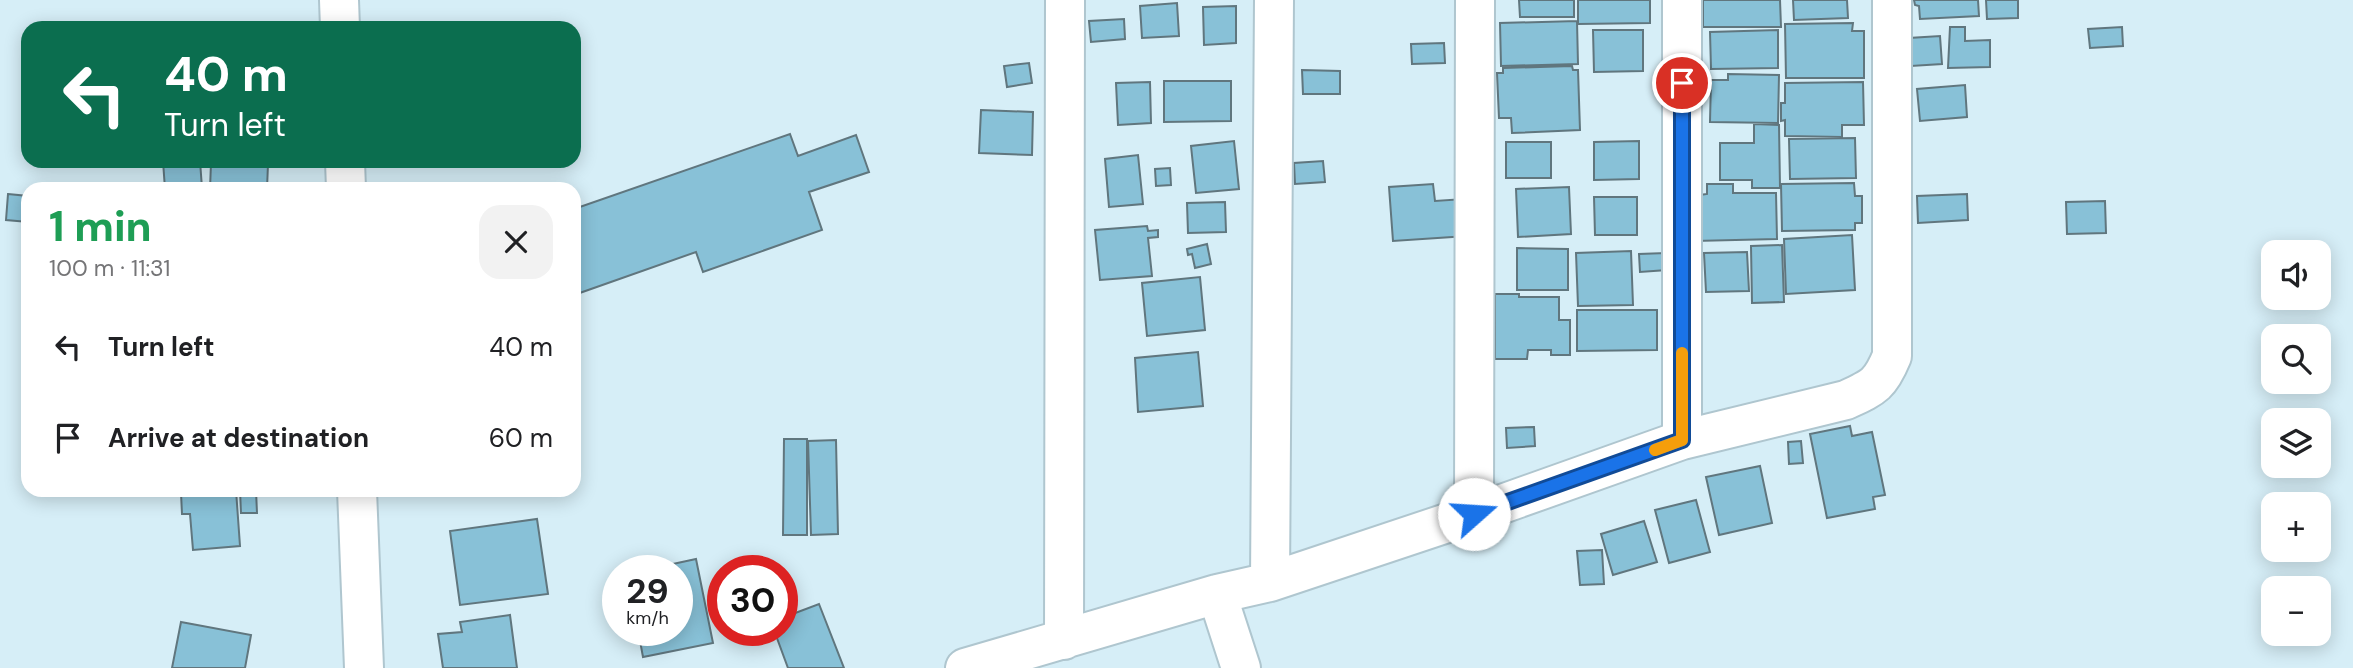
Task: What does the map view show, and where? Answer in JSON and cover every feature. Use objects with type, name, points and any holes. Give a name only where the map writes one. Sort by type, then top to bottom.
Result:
[{"type":"street","points":[[339,0],[340,21]]},
{"type":"street","points":[[1064,640],[1065,0]]},
{"type":"street","points":[[1270,582],[1274,0]]},
{"type":"street","points":[[1474,514],[1475,0]]},
{"type":"street","points":[[1682,0],[1682,440]]},
{"type":"street","points":[[965,668],[1217,594],[1270,582],[1474,514],[1682,440],[1846,400],[1870,389],[1884,377],[1892,356],[1892,0]]},
{"type":"street","points":[[357,497],[364,668]]},
{"type":"street","points":[[1217,594],[1241,668]]},
{"type":"building","points":[[1519,0],[1574,0],[1574,17],[1520,17]]},
{"type":"building","points":[[1578,0],[1650,0],[1650,23],[1578,24]]},
{"type":"building","points":[[1703,0],[1780,0],[1781,27],[1703,27]]},
{"type":"building","points":[[1793,0],[1847,0],[1848,18],[1794,20]]},
{"type":"building","points":[[1914,0],[1978,0],[1979,16],[1920,19],[1919,6],[1915,5]]},
{"type":"building","points":[[1986,0],[2018,0],[2018,18],[1987,19]]},
{"type":"building","points":[[1177,3],[1179,36],[1142,38],[1140,6]]},
{"type":"building","points":[[1236,6],[1236,43],[1204,45],[1203,7]]},
{"type":"building","points":[[1124,19],[1125,39],[1091,42],[1089,21]]},
{"type":"building","points":[[1577,21],[1578,64],[1501,66],[1500,23]]},
{"type":"building","points":[[1853,23],[1852,31],[1864,31],[1864,78],[1786,78],[1785,24]]},
{"type":"building","points":[[1950,27],[1965,27],[1965,41],[1990,40],[1990,67],[1948,68]]},
{"type":"building","points":[[2122,27],[2123,46],[2090,48],[2088,29]]},
{"type":"building","points":[[1593,30],[1643,30],[1643,71],[1594,72]]},
{"type":"building","points":[[1778,30],[1778,68],[1711,69],[1710,32]]},
{"type":"building","points":[[1940,36],[1942,64],[1911,66],[1909,38]]},
{"type":"building","points":[[1444,43],[1445,63],[1412,64],[1411,44]]},
{"type":"building","points":[[1029,63],[1032,83],[1007,87],[1004,66]]},
{"type":"building","points":[[1572,66],[1573,70],[1578,70],[1580,130],[1512,133],[1511,118],[1499,118],[1497,73],[1503,73],[1503,68]]},
{"type":"building","points":[[1302,70],[1340,71],[1340,94],[1303,94]]},
{"type":"building","points":[[1728,74],[1779,75],[1778,123],[1710,122],[1711,80],[1728,80]]},
{"type":"building","points":[[1164,81],[1231,81],[1231,121],[1164,122]]},
{"type":"building","points":[[1150,82],[1151,123],[1118,125],[1116,83]]},
{"type":"building","points":[[1863,82],[1864,125],[1842,125],[1842,137],[1785,136],[1785,120],[1781,121],[1781,103],[1785,103],[1785,83]]},
{"type":"building","points":[[1965,85],[1967,117],[1920,121],[1917,89]]},
{"type":"building","points":[[981,110],[1033,112],[1032,155],[979,153]]},
{"type":"building","points":[[1754,124],[1779,125],[1780,188],[1752,188],[1752,180],[1720,180],[1720,143],[1754,143]]},
{"type":"building","points":[[790,134],[798,156],[856,135],[869,172],[809,192],[822,230],[703,272],[696,252],[581,293],[581,207]]},
{"type":"building","points":[[1855,138],[1856,178],[1790,179],[1789,139]]},
{"type":"building","points":[[1234,141],[1239,189],[1196,193],[1191,146]]},
{"type":"building","points":[[1639,141],[1639,179],[1594,180],[1594,142]]},
{"type":"building","points":[[1506,142],[1551,142],[1551,178],[1506,178]]},
{"type":"building","points":[[1138,155],[1143,204],[1109,207],[1105,159]]},
{"type":"building","points":[[1323,161],[1325,182],[1295,184],[1294,163]]},
{"type":"building","points":[[164,168],[201,168],[202,182],[164,182]]},
{"type":"building","points":[[211,168],[268,168],[267,182],[210,182]]},
{"type":"building","points":[[1170,168],[1171,185],[1156,186],[1155,169]]},
{"type":"building","points":[[1854,183],[1855,196],[1862,196],[1862,223],[1855,223],[1855,230],[1782,231],[1781,184]]},
{"type":"building","points":[[1433,184],[1435,201],[1464,199],[1467,236],[1393,241],[1389,187]]},
{"type":"building","points":[[1707,184],[1733,184],[1733,193],[1776,193],[1777,239],[1694,241],[1700,195],[1707,194]]},
{"type":"building","points":[[1569,187],[1571,234],[1518,237],[1516,189]]},
{"type":"building","points":[[8,194],[21,195],[21,221],[6,220]]},
{"type":"building","points":[[1967,194],[1968,220],[1918,223],[1917,196]]},
{"type":"building","points":[[1594,197],[1637,197],[1637,235],[1595,235]]},
{"type":"building","points":[[2105,201],[2106,233],[2067,234],[2066,202]]},
{"type":"building","points":[[1225,202],[1226,232],[1188,233],[1187,203]]},
{"type":"building","points":[[1147,226],[1148,231],[1158,230],[1158,237],[1148,238],[1152,276],[1100,280],[1095,230]]},
{"type":"building","points":[[1852,235],[1855,290],[1786,294],[1784,239]]},
{"type":"building","points":[[1207,244],[1211,264],[1195,268],[1192,254],[1188,255],[1187,249]]},
{"type":"building","points":[[1782,245],[1784,302],[1752,303],[1751,246]]},
{"type":"building","points":[[1517,248],[1568,249],[1568,290],[1517,290]]},
{"type":"building","points":[[1631,251],[1633,305],[1578,306],[1576,253]]},
{"type":"building","points":[[1747,252],[1749,291],[1706,292],[1704,253]]},
{"type":"building","points":[[1666,253],[1667,270],[1640,272],[1639,254]]},
{"type":"building","points":[[1200,277],[1205,330],[1147,336],[1142,283]]},
{"type":"building","points":[[1495,294],[1559,297],[1559,320],[1570,320],[1570,355],[1551,355],[1551,350],[1528,350],[1527,359],[1495,359]]},
{"type":"building","points":[[1577,310],[1657,310],[1657,350],[1577,351]]},
{"type":"building","points":[[1198,352],[1203,406],[1138,412],[1135,358]]},
{"type":"building","points":[[1850,426],[1852,436],[1872,432],[1885,495],[1873,497],[1875,509],[1827,518],[1810,434]]},
{"type":"building","points":[[1534,427],[1535,446],[1507,448],[1506,428]]},
{"type":"building","points":[[784,439],[807,439],[807,535],[783,535]]},
{"type":"building","points":[[836,440],[838,534],[811,535],[808,441]]},
{"type":"building","points":[[1801,441],[1803,463],[1789,464],[1788,442]]},
{"type":"building","points":[[1760,466],[1772,523],[1719,535],[1706,477]]},
{"type":"building","points":[[181,497],[236,497],[240,546],[193,550],[190,514],[182,514]]},
{"type":"building","points":[[240,497],[256,497],[257,513],[241,513]]},
{"type":"building","points":[[1696,500],[1710,552],[1669,563],[1655,510]]},
{"type":"building","points":[[537,519],[548,594],[460,605],[450,531]]},
{"type":"building","points":[[1644,521],[1657,562],[1613,575],[1601,534]]},
{"type":"building","points":[[1602,550],[1604,584],[1580,585],[1577,551]]},
{"type":"building","points":[[696,559],[707,613],[707,644],[643,657],[641,646],[693,646],[693,560]]},
{"type":"building","points":[[819,604],[844,668],[788,668],[780,646],[798,646],[798,612]]},
{"type":"building","points":[[510,615],[517,668],[443,668],[438,634],[462,632],[460,622]]},
{"type":"building","points":[[181,622],[251,635],[245,668],[172,668]]},
{"type":"slow traffic","points":[[1655,450],[1682,440],[1682,353]]},
{"type":"route","points":[[1474,514],[1682,440],[1682,83]]}]
